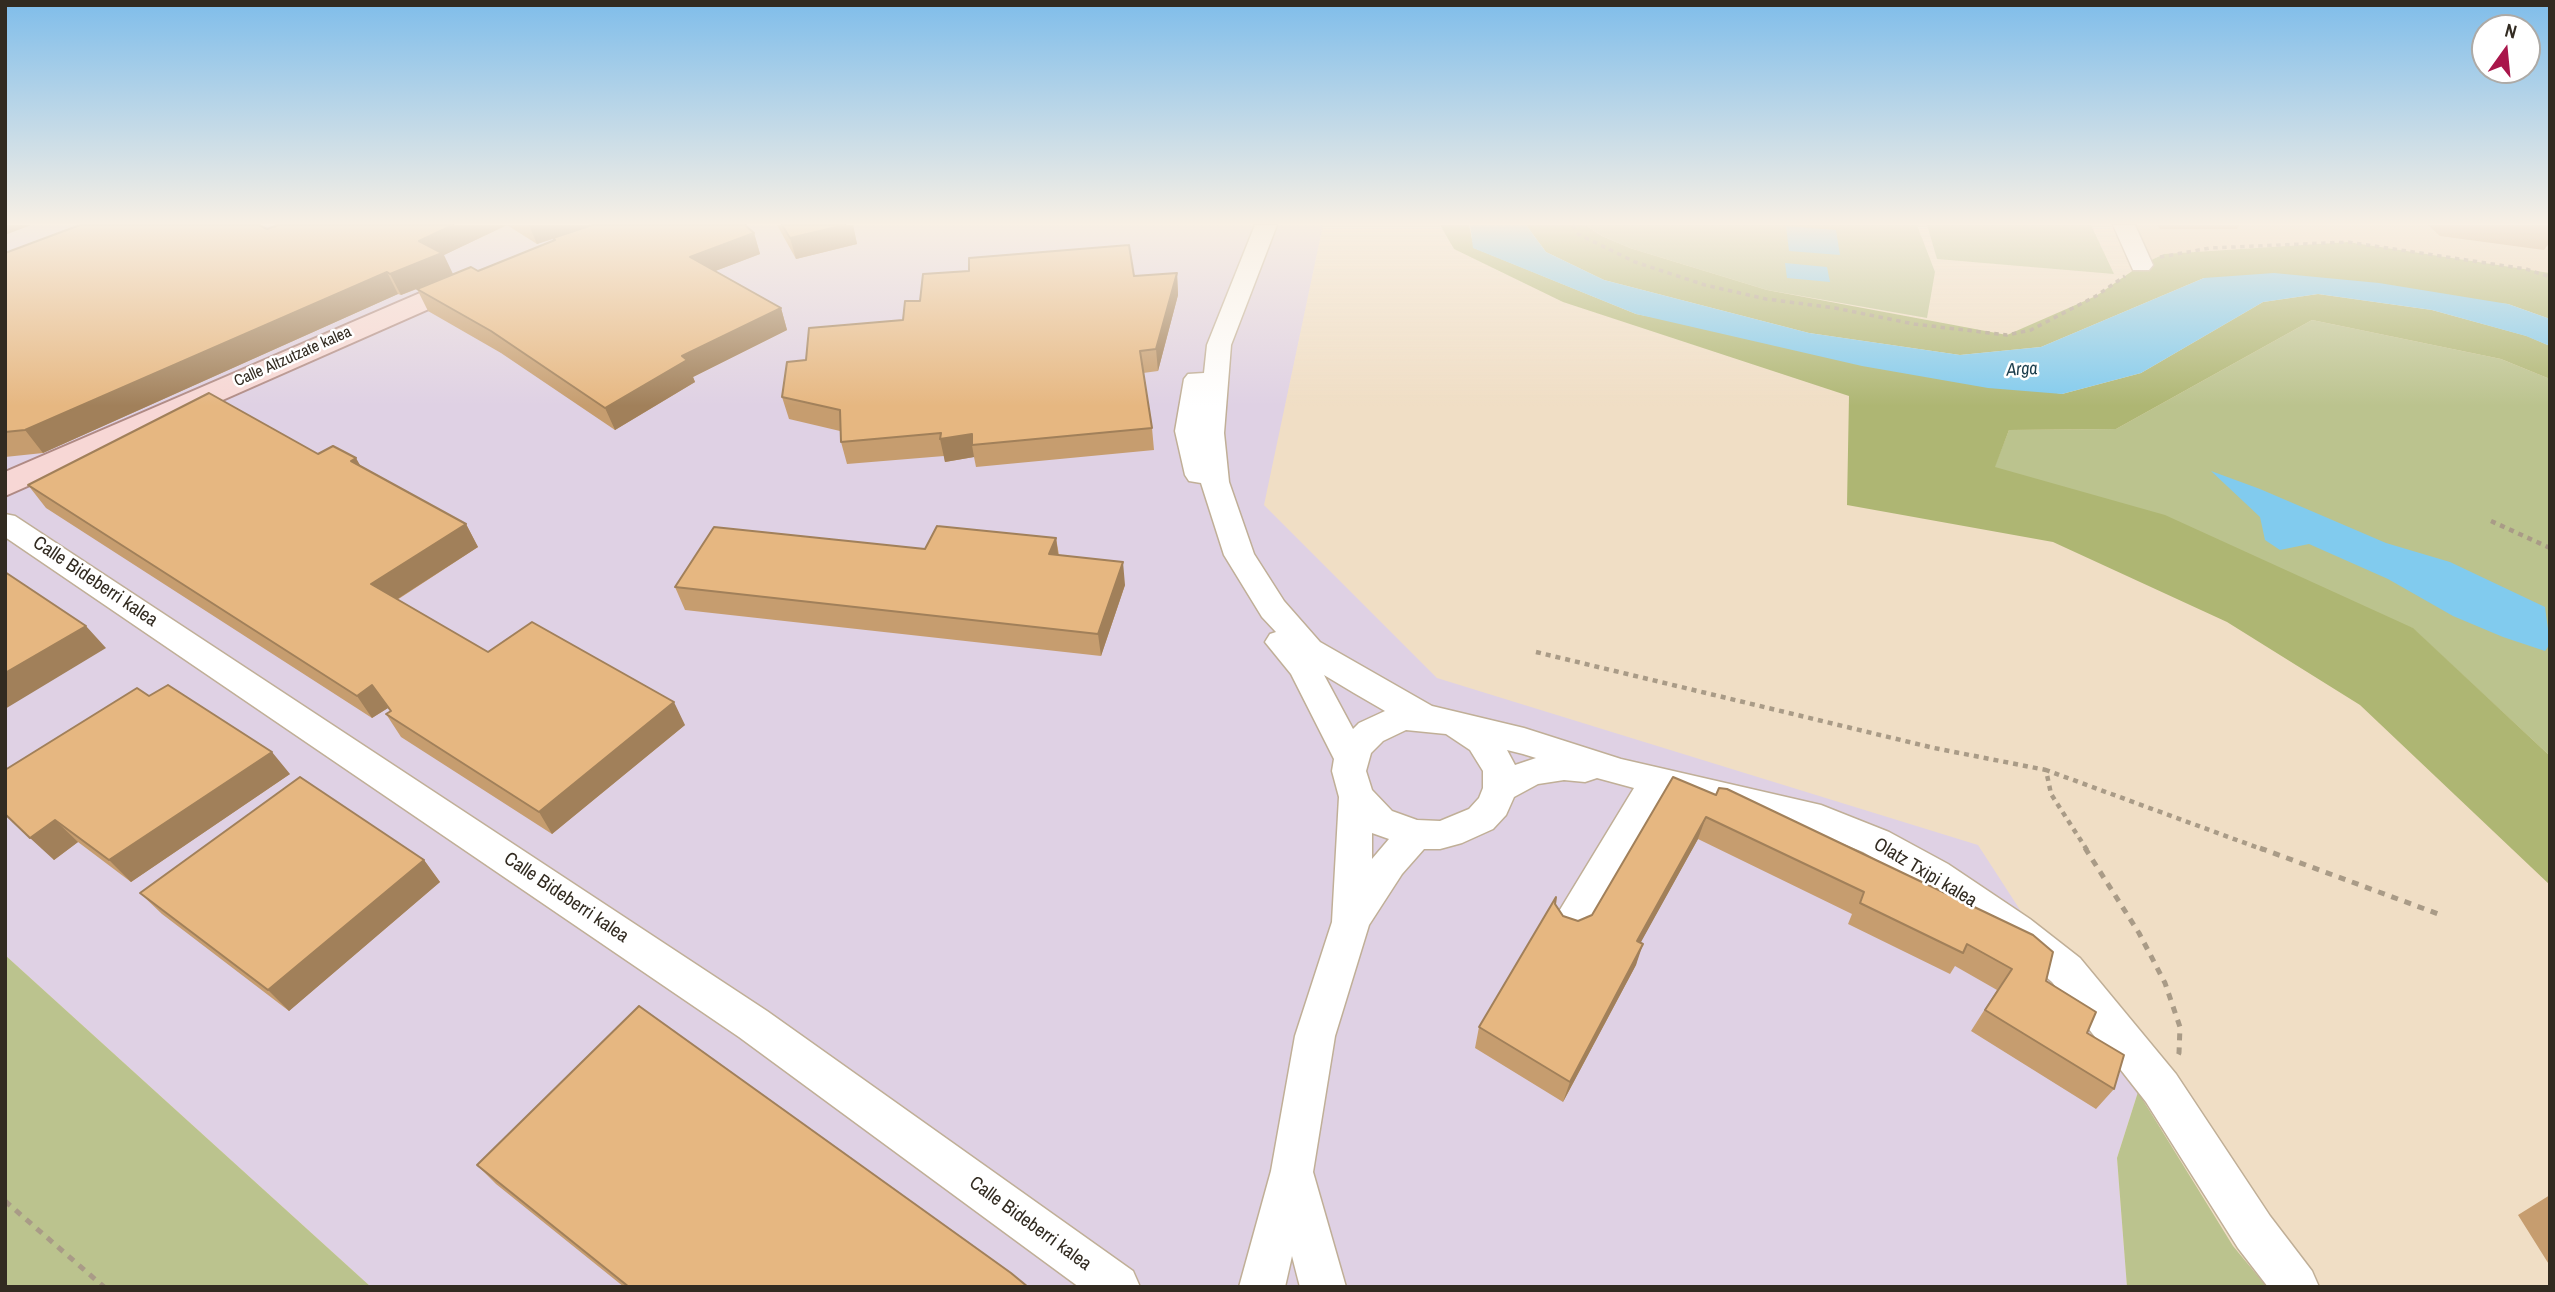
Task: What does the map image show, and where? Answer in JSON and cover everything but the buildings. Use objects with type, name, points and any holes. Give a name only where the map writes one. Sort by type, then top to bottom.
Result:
[{"type":"main road","name":"Calle Altzutzate kalea","points":[[5,485],[456,285]]},
{"type":"street","points":[[1229,285],[1203,343],[1188,431],[1204,496],[1219,541],[1259,619],[1304,667],[1351,759]]},
{"type":"street","points":[[1242,285],[1219,345],[1211,433],[1215,482],[1240,555],[1273,609],[1310,650],[1365,685],[1426,718]]},
{"type":"street","name":"Calle Bideberri kalea","points":[[5,523],[753,1024],[1117,1287]]},
{"type":"street","points":[[1262,1287],[1292,1171],[1315,1036],[1351,922],[1356,797],[1349,771],[1351,759],[1359,744],[1371,732],[1387,723],[1426,718],[1447,721],[1482,741],[1493,755],[1500,771],[1500,788],[1493,804],[1480,819],[1462,830],[1440,835],[1416,834],[1380,821],[1356,797]]},
{"type":"street","name":"Olatz Txipi kalea","points":[[1466,730],[1524,741],[1621,772],[1821,819],[1876,842],[1935,875],[2017,930],[2066,970],[2161,1088],[2254,1232],[2296,1287]]},
{"type":"street","name":"Olatz Txipi kalea","points":[[1500,788],[1532,772],[1546,769],[1564,767],[1621,772]]},
{"type":"street","points":[[1572,924],[1657,780]]},
{"type":"street","points":[[1351,922],[1389,863],[1416,834]]},
{"type":"street","points":[[1292,1171],[1323,1287]]},
{"type":"path","points":[[1706,285],[1766,299],[1835,308],[1914,324],[2007,335],[2031,330],[2112,285]]},
{"type":"path","points":[[2491,521],[2550,548]]},
{"type":"path","points":[[1535,652],[1761,704],[1934,748],[2046,770],[2441,915]]},
{"type":"path","points":[[2046,770],[2051,794],[2139,933],[2165,984],[2180,1027],[2179,1053],[2161,1088]]},
{"type":"path","points":[[5,1200],[80,1263],[104,1287]]},
{"type":"shaded area","points":[[5,285],[1310,285],[1264,505],[1437,678],[1978,845],[2138,1092],[2117,1158],[2127,1287],[371,1287],[5,955]]},
{"type":"green space","points":[[1529,285],[1566,285],[1636,314],[2062,394],[2141,373],[2263,302],[2318,294],[2432,310],[2527,336],[2550,346],[2550,379],[2501,359],[2312,320],[2116,429],[2009,430],[1995,467],[2165,515],[2413,628],[2550,756],[2550,885],[2360,705],[2227,622],[2053,542],[1847,505],[1849,396],[1563,302]]},
{"type":"green space","points":[[1624,285],[1752,285],[2007,335],[2096,296],[2112,285],[2187,285],[2041,347],[1960,355],[1809,333]]},
{"type":"green space","points":[[1752,285],[1933,285],[1927,318]]},
{"type":"green space","points":[[2289,285],[2550,285],[2550,319],[2508,304]]},
{"type":"green space","points":[[2312,320],[2501,359],[2550,379],[2550,756],[2412,628],[1994,468],[2009,430],[2116,429]]},
{"type":"green space","points":[[5,955],[371,1287],[5,1287]]},
{"type":"green space","points":[[2138,1092],[2233,1246],[2267,1287],[2127,1287],[2117,1158]]},
{"type":"water","name":"Arga","points":[[1565,285],[1624,285],[1809,333],[1960,355],[2041,347],[2187,285],[2393,285],[2508,304],[2550,319],[2550,346],[2526,336],[2432,310],[2318,294],[2263,302],[2141,373],[2062,394],[1988,388],[1862,366],[1636,314]]},
{"type":"water","points":[[2211,471],[2386,543],[2450,562],[2545,607],[2550,644],[2545,651],[2503,637],[2453,616],[2388,579],[2309,544],[2280,550],[2265,540],[2260,517]]}]
